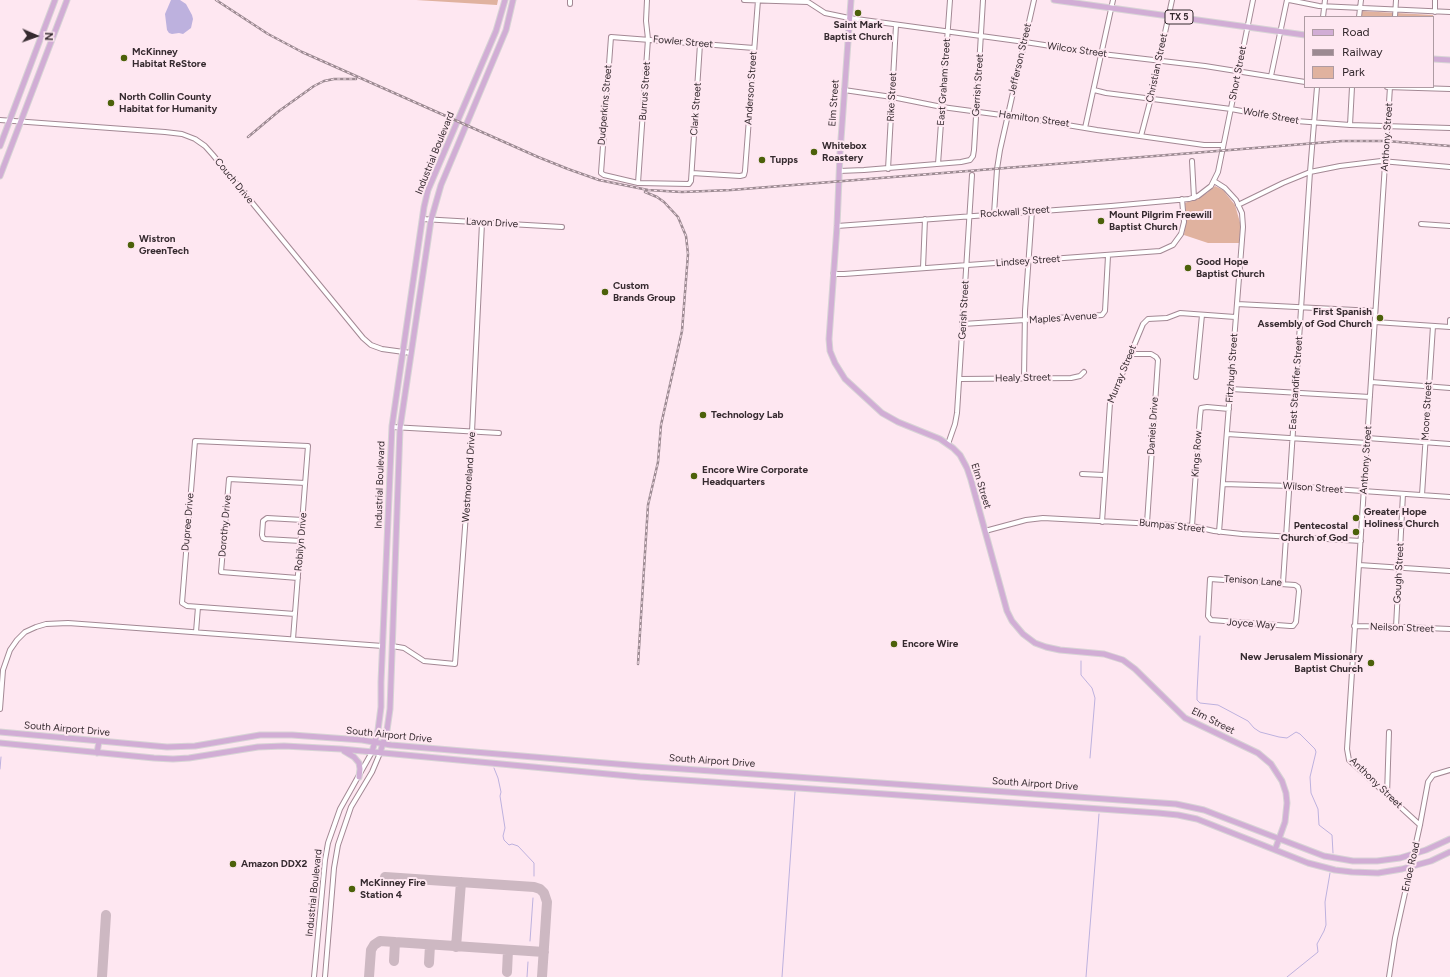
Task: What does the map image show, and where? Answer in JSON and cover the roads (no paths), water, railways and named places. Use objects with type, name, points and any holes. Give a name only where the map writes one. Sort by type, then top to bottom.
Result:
[{"type":"main road","points":[[0,146],[55,0]]},
{"type":"main road","points":[[0,176],[67,0]]},
{"type":"main road","name":"Industrial Boulevard","points":[[372,752],[381,711],[392,427],[422,220],[428,190],[498,26],[504,0]]},
{"type":"main road","name":"Industrial Boulevard","points":[[380,754],[384,744],[389,720],[400,428],[431,220],[440,185],[506,30],[514,0]]},
{"type":"main road","name":"Elm Street","points":[[851,0],[844,90],[829,343],[832,355],[842,375],[878,410],[890,418],[934,436],[948,444],[960,456],[967,468],[1007,611],[1014,624],[1027,637],[1038,644],[1051,649],[1104,654],[1123,660],[1135,668],[1185,718],[1249,748],[1267,760],[1280,776],[1287,798],[1286,817],[1274,850]]},
{"type":"main road","name":"TX 5","points":[[1054,0],[1304,35]]},
{"type":"main road","points":[[1434,59],[1450,60]]},
{"type":"main road","points":[[476,102],[472,96],[478,79],[479,70],[488,72]]},
{"type":"main road","points":[[387,539],[396,539]]},
{"type":"main road","points":[[383,646],[392,646]]},
{"type":"main road","name":"South Airport Drive","points":[[0,732],[167,747],[189,747],[268,734],[288,735],[641,766],[1176,804],[1204,810],[1324,856],[1348,860],[1377,861],[1414,854],[1450,839]]},
{"type":"main road","points":[[287,746],[288,735]]},
{"type":"main road","points":[[97,753],[99,741]]},
{"type":"main road","name":"South Airport Drive","points":[[0,743],[154,758],[189,758],[258,747],[287,746],[341,749],[380,754],[640,777],[1178,815],[1209,823],[1308,863],[1335,870],[1365,873],[1378,873],[1411,867],[1431,861],[1450,852]]},
{"type":"main road","points":[[341,749],[351,754],[359,763],[359,777]]},
{"type":"main road","points":[[640,777],[641,766]]},
{"type":"street","name":"Burrus Street","points":[[638,182],[648,39],[646,21],[647,0]]},
{"type":"street","name":"Wilcox Street","points":[[744,0],[808,2],[825,13],[849,18],[1102,54],[1239,71],[1304,82]]},
{"type":"street","name":"Anderson Street","points":[[692,173],[744,175],[758,0]]},
{"type":"street","name":"East Graham Street","points":[[938,164],[950,0]]},
{"type":"street","name":"Gerrish Street","points":[[938,164],[970,160],[973,156],[984,0]]},
{"type":"street","name":"Jefferson Street","points":[[994,214],[997,169],[1034,0]]},
{"type":"street","points":[[1085,128],[1113,0]]},
{"type":"street","name":"Christian Street","points":[[1141,136],[1151,98],[1172,0]]},
{"type":"street","name":"Short Street","points":[[1224,145],[1253,0]]},
{"type":"street","points":[[1271,76],[1288,0],[1324,6],[1450,12]]},
{"type":"street","points":[[1323,16],[1325,0]]},
{"type":"street","points":[[1359,16],[1361,0]]},
{"type":"street","points":[[1395,16],[1396,0]]},
{"type":"street","points":[[1435,0],[1435,12]]},
{"type":"street","name":"Rike Street","points":[[888,169],[896,25]]},
{"type":"street","name":"Fowler Street","points":[[611,37],[754,48]]},
{"type":"street","name":"Dudperkins Street","points":[[611,37],[600,173],[638,182]]},
{"type":"street","name":"Clark Street","points":[[692,173],[700,44]]},
{"type":"street","name":"East Standifer Street","points":[[1283,583],[1317,88]]},
{"type":"street","points":[[1350,125],[1352,88]]},
{"type":"street","name":"Anthony Street","points":[[1389,88],[1376,311],[1349,697],[1347,749],[1349,760],[1420,825]]},
{"type":"street","points":[[1409,88],[1450,90]]},
{"type":"street","name":"Hamilton Street","points":[[844,90],[892,97],[942,107],[1008,115],[1085,128],[1204,145],[1224,145]]},
{"type":"street","name":"Wolfe Street","points":[[1094,90],[1106,93],[1231,108],[1288,120],[1350,125],[1450,128]]},
{"type":"street","name":"Couch Drive","points":[[0,120],[172,133],[184,135],[195,140],[205,146],[213,155],[363,338],[371,345],[379,348],[411,353]]},
{"type":"street","points":[[1192,160],[1194,198],[1207,190],[1214,181],[1224,145]]},
{"type":"street","points":[[1238,204],[1310,172],[1340,166],[1385,162],[1450,167]]},
{"type":"street","points":[[839,171],[888,169],[938,164]]},
{"type":"street","points":[[638,182],[686,185],[691,181],[692,173]]},
{"type":"street","name":"Gerish Street","points":[[948,444],[957,413],[972,175]]},
{"type":"street","name":"Fitzhugh Street","points":[[1214,181],[1227,190],[1238,204],[1242,213],[1243,227],[1219,532]]},
{"type":"street","name":"Rockwall Street","points":[[836,226],[1194,198]]},
{"type":"street","name":"Lindsey Street","points":[[833,274],[1157,252],[1171,247],[1180,237],[1183,227],[1182,199]]},
{"type":"street","points":[[1024,378],[1025,320],[1032,211]]},
{"type":"street","points":[[923,268],[925,219]]},
{"type":"street","name":"Lavon Drive","points":[[422,220],[562,227]]},
{"type":"street","name":"Westmoreland Drive","points":[[392,646],[404,648],[424,661],[455,664],[472,432],[482,223]]},
{"type":"street","points":[[1421,224],[1450,226]]},
{"type":"street","name":"Maples Avenue","points":[[963,324],[1100,316],[1105,311],[1108,256]]},
{"type":"street","points":[[1237,304],[1376,311]]},
{"type":"street","name":"Murray Street","points":[[1102,522],[1107,426],[1110,403],[1143,324],[1148,319],[1166,318],[1180,313],[1235,317]]},
{"type":"street","points":[[1196,377],[1202,315]]},
{"type":"street","points":[[1375,322],[1450,327],[1450,320]]},
{"type":"street","name":"Moore Street","points":[[1422,495],[1433,326]]},
{"type":"street","name":"Daniels Drive","points":[[1130,354],[1151,354],[1158,360],[1147,523]]},
{"type":"street","name":"Healy Street","points":[[960,379],[1071,378],[1080,376],[1084,372]]},
{"type":"street","points":[[1371,382],[1450,388]]},
{"type":"street","points":[[1231,389],[1370,397]]},
{"type":"street","name":"Kings Row","points":[[1192,526],[1201,408],[1207,407],[1229,409]]},
{"type":"street","points":[[1102,426],[1107,426]]},
{"type":"street","points":[[392,427],[499,433]]},
{"type":"street","points":[[1227,434],[1450,444]]},
{"type":"street","name":"Dupree Drive","points":[[295,614],[186,606],[182,603],[182,601],[195,441],[308,446]]},
{"type":"street","name":"Robilyn Drive","points":[[293,639],[308,446]]},
{"type":"street","points":[[1082,474],[1104,475]]},
{"type":"street","name":"Dorothy Drive","points":[[298,578],[221,572],[229,479],[306,483]]},
{"type":"street","name":"Wilson Street","points":[[1223,484],[1290,486],[1450,497]]},
{"type":"street","name":"Gough Street","points":[[1396,627],[1403,494]]},
{"type":"street","name":"Bumpas Street","points":[[985,531],[1026,520],[1043,518],[1192,526],[1219,532],[1360,541]]},
{"type":"street","points":[[301,541],[264,539],[262,535],[263,521],[266,519],[303,520]]},
{"type":"street","points":[[1359,565],[1450,571]]},
{"type":"street","name":"Tenison Lane","points":[[1209,619],[1210,579],[1283,583],[1294,584],[1297,586],[1297,621],[1294,625]]},
{"type":"street","points":[[196,632],[198,607]]},
{"type":"street","name":"Joyce Way","points":[[1209,619],[1214,621],[1294,625]]},
{"type":"street","points":[[0,709],[3,670],[8,654],[19,637],[36,627],[51,623],[62,622],[383,646]]},
{"type":"street","name":"Neilson Street","points":[[1354,626],[1450,629]]},
{"type":"street","points":[[1387,795],[1389,732]]},
{"type":"street","name":"Industrial Boulevard","points":[[314,977],[328,843],[340,809],[372,752]]},
{"type":"street","name":"Industrial Boulevard","points":[[325,977],[334,868],[338,845],[351,807],[372,772],[380,754]]},
{"type":"street","name":"Enloe Road","points":[[1389,977],[1395,938],[1414,854],[1428,782],[1433,775],[1450,770]]},
{"type":"waterway","points":[[1200,636],[1197,692],[1197,700],[1200,703],[1218,705],[1248,721],[1260,732],[1287,738],[1296,732],[1315,749],[1316,752],[1310,777],[1311,793],[1318,809],[1319,825],[1332,835],[1333,853]]},
{"type":"waterway","points":[[1081,661],[1081,675],[1092,688],[1095,698],[1090,758]]},
{"type":"waterway","points":[[0,769],[1,757]]},
{"type":"waterway","points":[[494,768],[501,792],[500,796],[505,828],[503,836],[504,840],[509,845],[512,844],[518,846],[534,863],[534,876]]},
{"type":"waterway","points":[[782,977],[795,792]]},
{"type":"waterway","points":[[1086,977],[1099,814]]},
{"type":"waterway","points":[[1287,977],[1318,952],[1317,944],[1326,925],[1325,902],[1330,873]]},
{"type":"waterway","points":[[530,941],[533,898]]},
{"type":"waterway","points":[[527,977],[528,962]]},
{"type":"railway","points":[[216,0],[268,34],[302,52],[538,157],[599,180],[648,190],[682,192],[731,190],[1342,141],[1386,141],[1450,146]]},
{"type":"railway","points":[[248,137],[279,111],[314,86],[324,81],[334,79],[356,79]]},
{"type":"railway","points":[[638,664],[648,505],[658,462],[661,425],[682,331],[688,254],[686,236],[678,217],[664,202],[645,192]]},
{"type":"place","name":"Saint Mark Baptist Church","points":[[858,13]]},
{"type":"place","name":"McKinney Habitat ReStore","points":[[124,58]]},
{"type":"place","name":"North Collin County Habitat for Humanity","points":[[111,103]]},
{"type":"place","name":"Whitebox Roastery","points":[[814,152]]},
{"type":"place","name":"Tupps","points":[[762,160]]},
{"type":"place","name":"Mount Pilgrim Freewill Baptist Church","points":[[1101,221]]},
{"type":"place","name":"Wistron GreenTech","points":[[131,245]]},
{"type":"place","name":"Good Hope Baptist Church","points":[[1188,268]]},
{"type":"place","name":"Custom Brands Group","points":[[605,292]]},
{"type":"place","name":"First Spanish Assembly of God Church","points":[[1380,318]]},
{"type":"place","name":"Technology Lab","points":[[703,415]]},
{"type":"place","name":"Encore Wire Corporate Headquarters","points":[[694,476]]},
{"type":"place","name":"Greater Hope Holiness Church","points":[[1356,518]]},
{"type":"place","name":"Pentecostal Church of God","points":[[1356,532]]},
{"type":"place","name":"Encore Wire","points":[[894,644]]},
{"type":"place","name":"New Jerusalem Missionary Baptist Church","points":[[1371,663]]},
{"type":"place","name":"Amazon DDX2","points":[[233,864]]},
{"type":"place","name":"McKinney Fire Station 4","points":[[352,889]]}]
